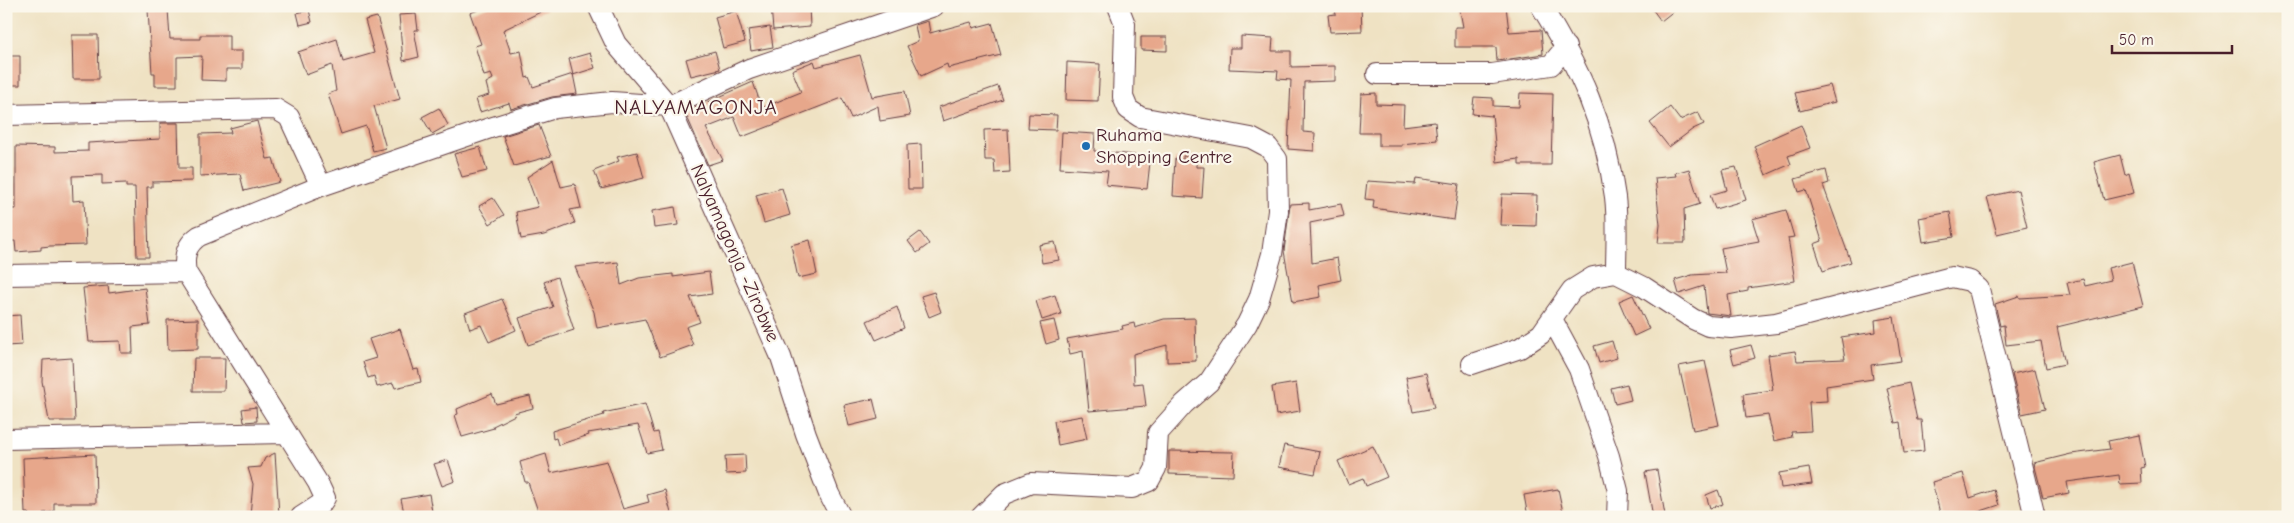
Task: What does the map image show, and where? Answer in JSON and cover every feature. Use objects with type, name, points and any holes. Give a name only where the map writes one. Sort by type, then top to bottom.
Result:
[{"type":"street","name":"Nalyamagonja -Zirobwe","points":[[598,6],[616,44],[669,106],[781,357],[806,434],[829,494],[841,517]]},
{"type":"street","points":[[301,517],[321,504],[325,498],[318,483],[186,272],[186,252],[190,242],[200,236],[320,186],[490,128],[555,108],[612,102],[669,106],[749,69],[934,6]]},
{"type":"street","points":[[981,517],[1004,494],[1031,483],[1132,488],[1149,481],[1156,468],[1158,433],[1184,404],[1209,382],[1226,357],[1247,324],[1259,299],[1272,254],[1278,211],[1277,159],[1268,147],[1251,138],[1140,117],[1128,109],[1123,97],[1125,24],[1118,6]]},
{"type":"street","points":[[1541,6],[1566,46],[1581,75],[1604,134],[1615,198],[1616,273]]},
{"type":"street","points":[[1377,74],[1502,72],[1551,65],[1566,46]]},
{"type":"street","points":[[6,115],[276,110],[289,117],[320,186]]},
{"type":"street","points":[[6,275],[186,272]]},
{"type":"street","points":[[1472,364],[1520,348],[1541,334],[1572,290],[1593,277],[1616,273],[1644,287],[1693,319],[1708,326],[1730,328],[1776,324],[1952,277],[1970,281],[1978,289],[2035,517]]},
{"type":"street","points":[[1552,319],[1579,369],[1609,456],[1618,491],[1617,517]]},
{"type":"street","points":[[6,439],[286,433]]},
{"type":"building","points":[[489,6],[553,6],[503,30],[511,53],[521,51],[526,78],[529,77],[533,87],[573,74],[577,94],[552,97],[511,109],[509,103],[480,112],[476,99],[489,95],[486,83],[493,79],[491,74],[484,76],[475,46],[481,44],[470,13]]},
{"type":"building","points":[[771,6],[809,6],[810,27],[773,30]]},
{"type":"building","points":[[1334,6],[1361,6],[1362,31],[1330,32],[1328,15],[1336,14]]},
{"type":"building","points":[[1459,6],[1506,6],[1509,32],[1541,30],[1543,54],[1497,61],[1496,47],[1455,47],[1455,27],[1463,27]]},
{"type":"building","points":[[1650,6],[1680,6],[1661,21]]},
{"type":"building","points":[[168,9],[170,39],[200,39],[200,35],[229,35],[229,51],[242,51],[242,69],[226,69],[226,81],[201,80],[202,56],[177,57],[177,86],[155,86],[155,73],[152,73],[148,10]]},
{"type":"building","points":[[309,10],[312,22],[300,25],[297,13]]},
{"type":"building","points":[[736,11],[745,42],[723,48],[715,17]]},
{"type":"building","points":[[416,14],[418,30],[414,30],[419,57],[403,61],[399,15]]},
{"type":"building","points":[[377,17],[400,99],[374,106],[386,148],[373,151],[366,126],[341,134],[328,94],[336,91],[332,65],[306,75],[298,52],[337,39],[343,62],[374,53],[365,20]]},
{"type":"building","points":[[928,21],[930,33],[971,22],[973,28],[992,23],[1001,55],[948,68],[947,64],[921,76],[907,46],[918,41],[915,25]]},
{"type":"building","points":[[770,27],[773,47],[751,51],[748,30]]},
{"type":"building","points":[[72,35],[98,35],[99,79],[73,79]]},
{"type":"building","points":[[1241,36],[1273,38],[1272,51],[1291,51],[1291,67],[1335,66],[1335,81],[1304,82],[1303,132],[1315,133],[1314,151],[1288,149],[1291,80],[1277,79],[1278,71],[1229,69],[1230,48],[1241,48]]},
{"type":"building","points":[[1141,37],[1167,37],[1167,51],[1141,50]]},
{"type":"building","points":[[715,51],[720,69],[691,76],[686,59]]},
{"type":"building","points":[[590,53],[595,68],[573,75],[569,59]]},
{"type":"building","points":[[860,55],[872,97],[905,91],[910,116],[880,121],[878,106],[851,118],[842,98],[742,137],[734,117],[706,128],[723,160],[708,165],[685,112],[753,82],[762,108],[801,92],[792,70],[814,61],[816,67]]},
{"type":"building","points":[[6,56],[20,56],[20,85],[6,85]]},
{"type":"building","points":[[1067,62],[1100,64],[1098,101],[1066,100]]},
{"type":"building","points":[[1830,85],[1835,102],[1800,111],[1795,93]]},
{"type":"building","points":[[998,86],[1003,100],[943,121],[939,107]]},
{"type":"building","points":[[1376,93],[1376,104],[1404,105],[1403,126],[1435,122],[1437,140],[1402,144],[1402,146],[1379,146],[1379,133],[1359,133],[1361,94]]},
{"type":"building","points":[[1520,93],[1553,94],[1551,165],[1519,165],[1519,159],[1497,162],[1492,114],[1492,116],[1472,114],[1474,97],[1493,98],[1493,106],[1519,107]]},
{"type":"building","points":[[1670,107],[1680,120],[1698,112],[1704,124],[1693,129],[1669,147],[1650,123]]},
{"type":"building","points":[[439,108],[448,125],[432,134],[422,117]]},
{"type":"building","points":[[1029,114],[1057,115],[1056,130],[1028,129]]},
{"type":"building","points":[[257,121],[267,159],[273,158],[280,182],[244,191],[240,174],[200,176],[200,134],[231,133],[230,128]]},
{"type":"building","points":[[160,123],[178,123],[179,168],[192,168],[192,181],[152,182],[152,187],[147,187],[149,257],[137,257],[135,187],[126,187],[126,183],[102,184],[102,175],[72,176],[73,201],[84,200],[86,245],[50,246],[41,247],[41,250],[16,252],[15,241],[6,241],[6,209],[16,209],[16,146],[55,147],[55,152],[88,151],[88,143],[160,139]]},
{"type":"building","points":[[539,125],[551,156],[514,166],[503,136]]},
{"type":"building","points":[[1801,125],[1810,148],[1788,156],[1791,164],[1766,175],[1754,146]]},
{"type":"building","points":[[1008,129],[1010,172],[995,173],[994,160],[985,160],[984,130]]},
{"type":"building","points":[[1062,132],[1095,134],[1094,151],[1135,155],[1135,160],[1150,162],[1147,189],[1106,185],[1108,171],[1060,168]]},
{"type":"building","points":[[921,144],[922,189],[908,189],[907,145]]},
{"type":"building","points":[[480,147],[487,171],[462,177],[454,154]]},
{"type":"building","points":[[637,152],[644,178],[601,189],[594,171],[619,161],[617,157]]},
{"type":"building","points":[[2120,155],[2125,175],[2129,173],[2134,193],[2104,200],[2094,162]]},
{"type":"building","points":[[1183,156],[1196,157],[1196,167],[1204,167],[1202,198],[1173,196],[1175,159],[1183,160]]},
{"type":"building","points":[[553,160],[561,187],[575,184],[581,208],[570,210],[575,223],[544,235],[521,239],[516,212],[538,207],[527,177]]},
{"type":"building","points":[[1736,167],[1746,200],[1715,209],[1710,195],[1727,190],[1722,170]]},
{"type":"building","points":[[1689,169],[1700,204],[1684,209],[1685,243],[1658,243],[1660,225],[1655,178],[1676,176],[1675,173]]},
{"type":"building","points":[[1826,170],[1829,183],[1823,185],[1851,262],[1823,271],[1814,244],[1822,241],[1806,190],[1799,192],[1795,179]]},
{"type":"building","points":[[1416,178],[1459,184],[1454,220],[1373,208],[1374,200],[1365,199],[1367,181],[1415,184]]},
{"type":"building","points":[[782,188],[790,215],[764,223],[756,195]]},
{"type":"building","points":[[2018,190],[2027,227],[1997,234],[1987,197]]},
{"type":"building","points":[[1502,194],[1537,195],[1536,226],[1500,225]]},
{"type":"building","points":[[493,198],[504,215],[490,224],[479,206]]},
{"type":"building","points":[[1309,203],[1309,210],[1341,204],[1344,216],[1310,223],[1312,263],[1337,258],[1341,280],[1319,285],[1321,297],[1293,302],[1284,251],[1290,204]]},
{"type":"building","points":[[675,207],[678,225],[654,228],[652,211]]},
{"type":"building","points":[[1786,210],[1794,237],[1788,238],[1795,281],[1748,288],[1748,291],[1728,295],[1731,316],[1707,313],[1704,286],[1679,294],[1675,280],[1692,275],[1726,273],[1721,248],[1759,241],[1752,219]]},
{"type":"building","points":[[1950,212],[1954,237],[1923,242],[1919,218]]},
{"type":"building","points":[[920,232],[929,244],[917,253],[908,241]]},
{"type":"building","points":[[810,240],[817,274],[798,278],[791,245]]},
{"type":"building","points":[[1055,242],[1059,260],[1042,263],[1039,245]]},
{"type":"building","points":[[618,262],[621,285],[639,278],[673,274],[673,277],[709,272],[712,294],[690,297],[700,322],[686,327],[693,345],[660,357],[645,319],[597,328],[594,312],[575,267]]},
{"type":"building","points":[[2132,262],[2143,306],[2057,327],[2065,364],[2046,368],[2041,341],[2006,345],[2004,325],[2000,326],[1995,304],[2019,296],[2020,298],[2070,295],[2067,283],[2083,279],[2085,286],[2111,280],[2108,268]]},
{"type":"building","points":[[557,277],[574,330],[528,345],[519,318],[553,307],[544,282]]},
{"type":"building","points":[[108,286],[109,293],[145,288],[150,325],[132,327],[133,353],[121,353],[120,341],[89,342],[83,288]]},
{"type":"building","points":[[934,292],[941,312],[929,317],[921,296]]},
{"type":"building","points":[[1055,295],[1061,314],[1042,320],[1036,301]]},
{"type":"building","points":[[1633,295],[1649,329],[1634,336],[1619,301]]},
{"type":"building","points":[[502,299],[516,330],[489,342],[481,325],[470,329],[465,313]]},
{"type":"building","points":[[897,307],[904,328],[876,340],[867,321]]},
{"type":"building","points":[[20,315],[22,345],[6,346],[6,316]]},
{"type":"building","points":[[1894,317],[1901,361],[1871,365],[1873,379],[1826,386],[1827,401],[1809,402],[1811,431],[1791,432],[1792,437],[1774,441],[1768,415],[1746,418],[1743,394],[1773,390],[1768,355],[1795,351],[1797,361],[1845,359],[1841,337],[1876,332],[1875,320]]},
{"type":"building","points":[[1195,318],[1196,361],[1167,362],[1167,345],[1133,354],[1134,384],[1143,383],[1146,406],[1089,411],[1083,351],[1070,354],[1067,339],[1123,329],[1122,326],[1134,323],[1135,328],[1164,319]]},
{"type":"building","points":[[198,319],[198,349],[168,350],[167,320]]},
{"type":"building","points":[[1054,320],[1059,340],[1046,344],[1040,323]]},
{"type":"building","points":[[400,329],[413,370],[418,369],[421,382],[395,388],[393,383],[377,387],[374,376],[368,378],[363,362],[376,358],[369,339]]},
{"type":"building","points":[[1612,341],[1617,358],[1599,363],[1594,346]]},
{"type":"building","points":[[1751,345],[1755,358],[1734,364],[1730,350]]},
{"type":"building","points":[[72,358],[75,421],[49,421],[42,381],[43,360]]},
{"type":"building","points":[[194,358],[225,358],[224,391],[193,391]]},
{"type":"building","points":[[1705,361],[1719,425],[1693,430],[1679,366]]},
{"type":"building","points":[[2035,369],[2045,409],[2022,414],[2012,374]]},
{"type":"building","points":[[1426,373],[1434,408],[1413,412],[1406,377]]},
{"type":"building","points":[[1296,383],[1300,411],[1276,415],[1272,387]]},
{"type":"building","points":[[1909,383],[1917,420],[1921,420],[1924,451],[1904,453],[1900,422],[1895,423],[1887,388]]},
{"type":"building","points":[[1627,384],[1631,400],[1615,404],[1611,388]]},
{"type":"building","points":[[492,394],[496,404],[530,396],[533,408],[514,413],[515,415],[493,426],[494,428],[462,437],[455,415],[458,414],[457,409]]},
{"type":"building","points":[[873,399],[878,419],[849,426],[844,405]]},
{"type":"building","points":[[645,404],[654,433],[658,432],[662,450],[647,453],[638,425],[588,433],[589,435],[558,445],[556,438],[553,439],[552,431],[604,415],[603,413]]},
{"type":"building","points":[[256,407],[257,421],[244,422],[242,409]]},
{"type":"building","points":[[1082,416],[1087,439],[1058,445],[1054,421]]},
{"type":"building","points":[[2139,435],[2145,467],[2141,468],[2142,483],[2120,484],[2119,475],[2067,482],[2069,493],[2043,498],[2034,463],[2071,454],[2110,449],[2108,441]]},
{"type":"building","points":[[1284,445],[1320,452],[1315,474],[1279,467]]},
{"type":"building","points":[[1373,446],[1387,477],[1366,486],[1363,478],[1348,484],[1338,461]]},
{"type":"building","points":[[1169,451],[1234,452],[1233,476],[1169,474]]},
{"type":"building","points":[[275,453],[279,515],[250,515],[253,484],[248,468],[261,467],[265,458]]},
{"type":"building","points":[[95,454],[96,503],[54,503],[54,512],[43,513],[43,517],[29,517],[29,513],[25,513],[23,458]]},
{"type":"building","points":[[546,454],[551,473],[607,461],[623,509],[649,502],[647,495],[665,490],[672,517],[540,517],[528,482],[525,482],[520,462]]},
{"type":"building","points":[[745,455],[746,473],[726,474],[725,456]]},
{"type":"building","points":[[448,460],[455,481],[442,486],[434,464]]},
{"type":"building","points":[[1809,468],[1812,484],[1781,488],[1779,473]]},
{"type":"building","points":[[1657,470],[1665,515],[1653,517],[1645,472]]},
{"type":"building","points":[[1963,473],[1970,498],[1994,490],[1999,505],[1963,517],[1941,517],[1932,482]]},
{"type":"building","points":[[1558,489],[1564,517],[1528,517],[1524,495]]},
{"type":"building","points":[[1718,490],[1723,504],[1710,508],[1706,495]]},
{"type":"building","points":[[429,494],[433,517],[405,517],[401,499]]},
{"type":"place","name":"Ruhama Shopping Centre","points":[[1086,146]]},
{"type":"district","name":"NALYAMAGONJA","points":[[696,107]]}]
